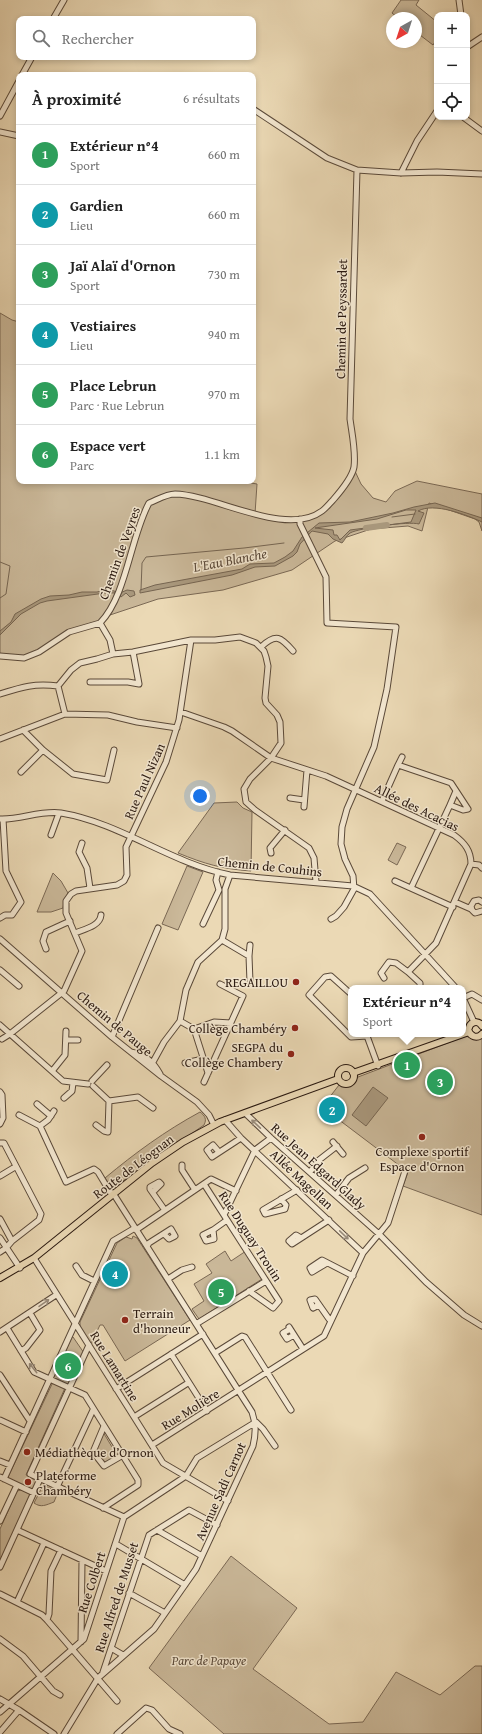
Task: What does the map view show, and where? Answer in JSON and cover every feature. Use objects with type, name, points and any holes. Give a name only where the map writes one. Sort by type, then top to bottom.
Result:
[{"type":"main road","points":[[482,1026],[479,1023],[474,1022],[469,1026],[469,1032],[474,1037],[482,1034]]},
{"type":"main road","points":[[353,1074],[456,1037]]},
{"type":"main road","points":[[343,1068],[348,1068],[353,1074],[353,1079],[348,1084],[343,1084],[338,1079],[339,1072],[343,1068]]},
{"type":"main road","name":"Route de Léognan","points":[[0,1278],[20,1268],[34,1258],[113,1193],[168,1152],[225,1120],[338,1079]]},
{"type":"street","points":[[55,16],[64,0]]},
{"type":"street","points":[[459,0],[461,12]]},
{"type":"street","points":[[470,45],[482,37]]},
{"type":"street","points":[[24,72],[30,60]]},
{"type":"street","points":[[0,116],[16,87]]},
{"type":"street","points":[[256,111],[327,158],[357,170],[401,173],[437,172],[482,174]]},
{"type":"street","points":[[401,173],[417,141],[434,116]]},
{"type":"street","points":[[467,120],[482,131]]},
{"type":"street","points":[[0,132],[16,135]]},
{"type":"street","name":"Chemin de Peyssardet","points":[[354,469],[350,419],[357,170]]},
{"type":"street","name":"Chemin de Veyres","points":[[100,623],[107,616],[117,593],[143,514],[149,503],[174,494],[194,497],[282,519],[300,519],[323,511],[335,497],[354,469]]},
{"type":"street","points":[[300,519],[326,577],[327,623],[396,627],[387,689],[374,747],[355,790],[342,827],[341,844],[345,859],[353,876],[353,892],[336,916],[331,918]]},
{"type":"street","points":[[0,656],[24,658],[39,652],[69,632],[100,623],[110,640],[113,654]]},
{"type":"street","points":[[58,686],[71,670],[80,663],[97,660],[113,654],[133,652],[191,640],[215,640],[240,637],[252,640],[264,651],[268,666],[265,698],[266,703],[277,715],[281,727],[281,743],[271,758],[250,779],[244,789],[246,802],[309,848],[314,858],[316,882]]},
{"type":"street","points":[[261,647],[268,640],[276,637],[283,640],[293,651]]},
{"type":"street","name":"Rue Paul Nizan","points":[[90,888],[117,885],[126,878],[128,869],[125,848],[166,762],[177,728],[181,712],[191,640]]},
{"type":"street","points":[[90,682],[128,682],[139,684],[133,652]]},
{"type":"street","points":[[0,694],[22,687],[40,684],[58,686]]},
{"type":"street","points":[[58,686],[65,714]]},
{"type":"street","name":"Allée des Acacias","points":[[181,712],[232,731],[271,758],[326,776],[439,828],[454,836],[466,845],[469,850],[471,864]]},
{"type":"street","points":[[0,739],[65,714],[108,715],[137,722],[177,728]]},
{"type":"street","points":[[23,730],[43,750],[73,774],[107,780],[114,750]]},
{"type":"street","points":[[21,772],[43,750]]},
{"type":"street","points":[[382,801],[402,757]]},
{"type":"street","points":[[398,765],[450,783],[468,809],[463,810],[450,805]]},
{"type":"street","points":[[304,807],[307,770]]},
{"type":"street","points":[[411,888],[456,791]]},
{"type":"street","points":[[290,798],[304,800]]},
{"type":"street","name":"Chemin de Couhins","points":[[2,819],[24,818],[46,813],[59,813],[103,824],[179,858],[218,872],[353,886],[370,894],[453,985]]},
{"type":"street","points":[[51,836],[59,813]]},
{"type":"street","points":[[0,918],[5,915],[12,914],[21,902],[6,871],[2,819]]},
{"type":"street","points":[[271,853],[270,848],[285,830]]},
{"type":"street","points":[[2,1039],[63,993],[67,988],[81,954],[81,946],[66,909],[66,901],[69,896],[76,891],[90,888],[87,868],[79,855],[82,843]]},
{"type":"street","points":[[408,972],[436,943],[471,864],[480,865],[482,868]]},
{"type":"street","points":[[203,924],[219,890],[216,880],[218,872]]},
{"type":"street","points":[[153,1062],[164,1042],[180,1022],[186,990],[198,962],[222,940],[225,929],[225,890],[230,874]]},
{"type":"street","points":[[395,881],[454,905],[471,909],[475,913],[482,911]]},
{"type":"street","points":[[471,909],[471,904],[474,901],[479,900],[482,902]]},
{"type":"street","points":[[75,933],[97,923],[101,920],[101,915]]},
{"type":"street","points":[[46,949],[43,940],[46,932],[70,921]]},
{"type":"street","points":[[112,1037],[158,928]]},
{"type":"street","name":"Chemin de Pauge","points":[[0,939],[112,1037],[203,1107],[214,1125]]},
{"type":"street","points":[[222,940],[249,956]]},
{"type":"street","points":[[250,945],[250,982]]},
{"type":"street","points":[[384,978],[382,972],[389,962],[396,962],[420,983],[420,985]]},
{"type":"street","points":[[0,970],[19,986]]},
{"type":"street","points":[[348,991],[331,976],[325,977],[308,995],[348,1034]]},
{"type":"street","points":[[204,1082],[244,996],[220,984]]},
{"type":"street","points":[[466,997],[472,994],[482,1000]]},
{"type":"street","points":[[466,1005],[474,1022]]},
{"type":"street","points":[[180,1022],[194,1029],[214,1022],[231,1023]]},
{"type":"street","points":[[0,1025],[63,1081],[91,1084],[109,1101],[108,1132],[104,1132],[96,1125]]},
{"type":"street","points":[[194,1029],[208,1073]]},
{"type":"street","points":[[52,1070],[65,1055],[66,1031]]},
{"type":"street","points":[[368,1037],[378,1066]]},
{"type":"street","points":[[66,1040],[78,1040]]},
{"type":"street","points":[[129,1051],[141,1054],[153,1062],[161,1076]]},
{"type":"street","points":[[185,1063],[203,1059]]},
{"type":"street","points":[[91,1084],[107,1065]]},
{"type":"street","points":[[64,1098],[72,1091],[73,1083]]},
{"type":"street","points":[[0,1092],[2,1095],[3,1118],[0,1124]]},
{"type":"street","points":[[109,1101],[138,1097],[153,1108]]},
{"type":"street","points":[[37,1104],[52,1113],[48,1120],[40,1126]]},
{"type":"street","name":"Rue Jean Edgard Glady","points":[[246,1113],[271,1138],[378,1234],[426,1282],[464,1315],[482,1326]]},
{"type":"street","points":[[19,1115],[40,1126],[66,1182],[94,1169],[98,1172],[203,1334],[252,1412],[256,1422],[275,1446]]},
{"type":"street","name":"Allée Magellan","points":[[225,1120],[241,1138],[364,1253]]},
{"type":"street","points":[[219,1152],[241,1138]]},
{"type":"street","points":[[224,1215],[255,1150],[271,1138]]},
{"type":"street","points":[[0,1143],[4,1143],[15,1167],[41,1214],[39,1220],[0,1252]]},
{"type":"street","points":[[310,1172],[319,1160],[335,1144],[343,1154]]},
{"type":"street","points":[[182,1165],[182,1170],[195,1190]]},
{"type":"street","points":[[0,1176],[15,1167]]},
{"type":"street","points":[[336,1195],[349,1178],[365,1168]]},
{"type":"street","points":[[319,1305],[331,1321],[364,1253],[388,1223],[405,1171]]},
{"type":"street","points":[[34,1493],[2,1478],[26,1432],[113,1241],[136,1229],[211,1179],[236,1192]]},
{"type":"street","name":"Rue Duguay Trouin","points":[[204,1184],[280,1301],[272,1308],[249,1291]]},
{"type":"street","points":[[281,1199],[297,1190]]},
{"type":"street","points":[[153,1192],[164,1210]]},
{"type":"street","points":[[0,1219],[12,1241]]},
{"type":"street","points":[[213,1230],[227,1220]]},
{"type":"street","points":[[301,1238],[329,1220]]},
{"type":"street","points":[[147,1246],[164,1234]]},
{"type":"street","points":[[0,1238],[20,1268]]},
{"type":"street","name":"Rue Lamartine","points":[[34,1258],[163,1463],[228,1501]]},
{"type":"street","points":[[327,1263],[352,1276]]},
{"type":"street","points":[[76,1266],[82,1275],[94,1281]]},
{"type":"street","points":[[168,1279],[182,1270],[192,1267]]},
{"type":"street","points":[[196,1324],[266,1281]]},
{"type":"street","points":[[0,1332],[31,1313],[56,1295]]},
{"type":"street","points":[[21,1351],[26,1348],[40,1330],[31,1313]]},
{"type":"street","name":"Rue Molière","points":[[152,1445],[324,1336],[331,1321]]},
{"type":"street","points":[[7,1328],[34,1372],[85,1395],[138,1480],[138,1485],[103,1508]]},
{"type":"street","points":[[294,1335],[287,1339],[283,1333],[290,1328],[304,1349]]},
{"type":"street","points":[[116,1389],[203,1334]]},
{"type":"street","points":[[215,1353],[244,1336],[291,1410]]},
{"type":"street","points":[[90,1345],[30,1474],[57,1487],[124,1518],[186,1476],[197,1458],[256,1422]]},
{"type":"street","points":[[171,1354],[207,1411]]},
{"type":"street","points":[[0,1375],[30,1421]]},
{"type":"street","points":[[134,1417],[188,1383]]},
{"type":"street","points":[[57,1487],[93,1410]]},
{"type":"street","points":[[0,1428],[2,1420],[26,1432]]},
{"type":"street","name":"Avenue Sadi Carnot","points":[[64,1734],[98,1678],[154,1629],[196,1569],[253,1446],[256,1433],[256,1422]]},
{"type":"street","points":[[104,1426],[94,1452],[104,1466],[123,1455]]},
{"type":"street","points":[[0,1461],[10,1465]]},
{"type":"street","points":[[0,1567],[40,1479]]},
{"type":"street","points":[[0,1521],[1,1514],[17,1485]]},
{"type":"street","name":"Rue Alfred de Musset","points":[[103,1673],[149,1535],[189,1510],[217,1525]]},
{"type":"street","name":"Rue Colbert","points":[[0,1712],[84,1639],[124,1518]]},
{"type":"street","points":[[17,1530],[106,1571]]},
{"type":"street","points":[[157,1530],[202,1556]]},
{"type":"street","points":[[17,1602],[44,1543]]},
{"type":"street","points":[[116,1544],[185,1585]]},
{"type":"street","points":[[47,1620],[49,1614],[51,1571],[61,1550]]},
{"type":"street","points":[[81,1642],[82,1560]]},
{"type":"street","points":[[129,1593],[165,1613]]},
{"type":"street","points":[[0,1594],[42,1615],[117,1701]]},
{"type":"street","points":[[1,1642],[23,1656],[53,1691],[60,1695]]},
{"type":"street","points":[[111,1648],[123,1656]]},
{"type":"street","points":[[0,1699],[54,1734]]},
{"type":"street","points":[[117,1734],[146,1708],[152,1710],[171,1730],[180,1734]]},
{"type":"street","points":[[0,1732],[19,1710]]},
{"type":"green space","points":[[401,0],[419,0],[416,5],[434,20],[433,45],[422,37],[422,12],[393,12]]},
{"type":"green space","points":[[0,313],[16,321],[16,484],[256,484],[257,484],[255,514],[281,519],[315,515],[335,497],[354,469],[361,484],[373,498],[386,502],[395,491],[417,481],[482,494],[482,531],[479,522],[475,519],[429,503],[422,531],[408,526],[371,529],[335,541],[292,570],[223,590],[158,599],[107,616],[100,623],[69,632],[39,652],[24,658],[0,656]]},
{"type":"green space","points":[[237,802],[243,808],[252,812],[251,871],[231,869],[214,865],[178,853],[214,803]]},
{"type":"green space","points":[[397,843],[406,847],[397,865],[388,860]]},
{"type":"green space","points":[[187,866],[203,872],[178,930],[162,924]]},
{"type":"green space","points":[[53,873],[61,881],[68,893],[63,908],[51,912],[37,912]]},
{"type":"green space","name":"Complexe sportif Espace d'Ornon","points":[[466,1036],[471,1038],[482,1037],[482,1215],[403,1186],[408,1172],[322,1107],[339,1085],[350,1085],[358,1077]]},
{"type":"green space","points":[[200,1112],[205,1118],[204,1125],[114,1187],[111,1187],[105,1178],[151,1143]]},
{"type":"green space","points":[[133,1236],[137,1238],[190,1320],[125,1361],[103,1325],[100,1325],[91,1344],[80,1327],[80,1322],[117,1243],[126,1237],[132,1239]]},
{"type":"green space","points":[[225,1251],[231,1261],[246,1251],[262,1279],[199,1319],[192,1309],[204,1301],[194,1284],[212,1273],[206,1264]]},
{"type":"green space","points":[[72,1337],[84,1353],[69,1385],[66,1386],[53,1378]]},
{"type":"green space","points":[[53,1382],[65,1388],[26,1475],[37,1481],[34,1488],[31,1489],[9,1479],[8,1477]]},
{"type":"green space","points":[[103,1432],[118,1457],[105,1465],[94,1450]]},
{"type":"green space","points":[[43,1485],[58,1492],[54,1502],[44,1506],[34,1503]]},
{"type":"green space","points":[[21,1490],[29,1493],[30,1496],[0,1561],[0,1529],[17,1491]]},
{"type":"green space","name":"Parc de Papaye","points":[[231,1556],[297,1608],[253,1669],[329,1724],[363,1722],[396,1672],[440,1695],[475,1666],[482,1666],[482,1734],[224,1734],[149,1668]]},
{"type":"shaded area","points":[[435,503],[482,518],[482,522],[450,510],[433,508],[418,511],[424,513],[419,524],[405,523],[386,525],[411,522],[416,510],[406,510],[377,519],[315,528],[333,530],[334,535],[337,535],[340,540],[350,530],[383,526],[363,529],[350,533],[342,543],[333,539],[328,534],[312,531],[300,544],[297,552],[293,556],[275,566],[255,567],[232,575],[140,593],[140,590],[155,585],[242,569],[250,564],[274,563],[293,551],[302,537],[319,523],[350,522]]},
{"type":"shaded area","points":[[108,589],[120,593],[127,590],[134,591],[135,595],[130,597],[126,593],[121,597],[115,593],[105,593],[40,603],[21,614],[0,635],[0,631],[11,622],[15,614],[41,599],[50,596],[69,595],[82,592],[97,592]]},
{"type":"shaded area","points":[[373,1087],[388,1098],[366,1126],[352,1115]]},
{"type":"waterway","name":"L'Eau Blanche","points":[[392,517],[415,514]]},
{"type":"waterway","name":"L'Eau Blanche","points":[[366,528],[387,525]]},
{"type":"waterway","name":"L'Eau Blanche","points":[[141,590],[142,563],[146,557],[284,543]]},
{"type":"waterway","name":"L'Eau Blanche","points":[[0,562],[10,566],[6,594],[0,598]]},
{"type":"place","name":"REGAILLOU","points":[[296,982]]},
{"type":"place","name":"Collège Chambéry","points":[[295,1028]]},
{"type":"place","name":"SEGPA du Collège Chambery","points":[[291,1054]]},
{"type":"place","name":"Extérieur n°4","points":[[407,1065]]},
{"type":"place","name":"Jaï Alaï d'Ornon","points":[[440,1082]]},
{"type":"place","name":"Gardien","points":[[332,1110]]},
{"type":"place","name":"Complexe sportif Espace d'Ornon","points":[[422,1137]]},
{"type":"place","name":"Vestiaires","points":[[115,1274]]},
{"type":"place","name":"Place Lebrun","points":[[221,1292]]},
{"type":"place","name":"Terrain d'honneur","points":[[125,1320]]},
{"type":"place","name":"Espace vert","points":[[68,1366]]},
{"type":"place","name":"Médiathèque d’Ornon","points":[[27,1452]]},
{"type":"place","name":"Plateforme Chambéry","points":[[28,1482]]}]
